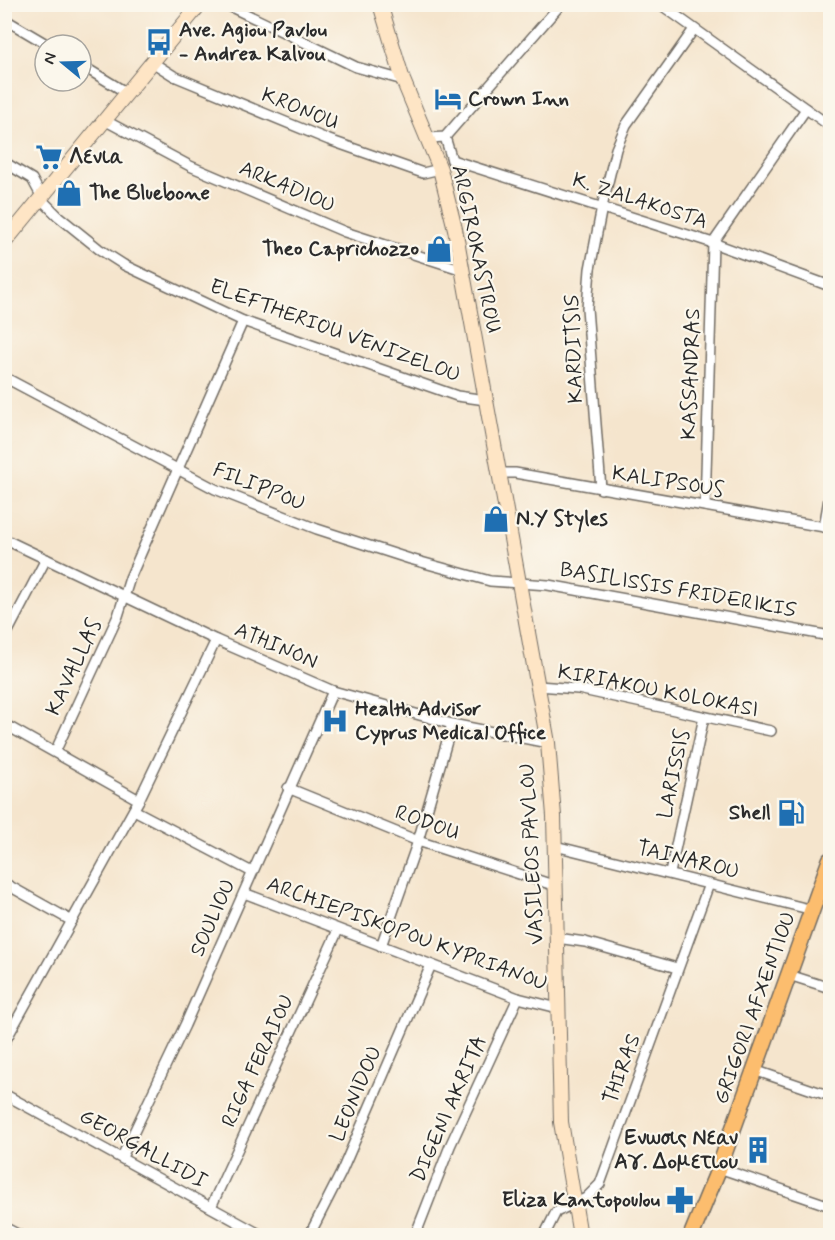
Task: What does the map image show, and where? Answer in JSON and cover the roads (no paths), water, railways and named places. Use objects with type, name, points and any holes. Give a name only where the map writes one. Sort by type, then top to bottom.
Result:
[{"type":"main road","name":"GRIGORI AFXENTIOU","points":[[691,1236],[719,1168],[813,910],[827,880],[831,860]]},
{"type":"street","points":[[4,243],[200,4]]},
{"type":"street","points":[[225,4],[356,67],[403,80]]},
{"type":"street","name":"ARGIROKASTROU","points":[[380,4],[403,80],[429,138],[440,170],[455,229],[460,269],[499,473]]},
{"type":"street","points":[[429,138],[445,137],[561,4]]},
{"type":"street","points":[[660,4],[831,126]]},
{"type":"street","points":[[4,19],[33,36]]},
{"type":"street","name":"KARDITSIS","points":[[601,489],[587,308],[590,269],[602,207],[616,149],[626,125],[694,29]]},
{"type":"street","name":"KRONOU","points":[[152,62],[174,76],[329,140],[423,173],[440,170]]},
{"type":"street","points":[[93,72],[128,93]]},
{"type":"street","points":[[713,243],[806,109]]},
{"type":"street","name":"ARKADIOU","points":[[106,121],[190,166],[345,232],[460,269]]},
{"type":"street","points":[[440,170],[452,160],[445,137]]},
{"type":"street","name":"K. ZALAKOSTA","points":[[452,160],[713,243],[831,286]]},
{"type":"street","name":"ELEFTHERIOU VENIZELOU","points":[[4,162],[32,179],[58,216],[99,249],[124,265],[243,321],[457,396],[486,400]]},
{"type":"street","name":"KASSANDRAS","points":[[705,506],[713,243]]},
{"type":"street","name":"KAVALLAS","points":[[55,752],[118,616],[124,597],[243,321]]},
{"type":"street","name":"FILIPPOU","points":[[4,377],[214,489],[317,529],[490,581],[519,583]]},
{"type":"street","name":"KALIPSOUS","points":[[499,473],[515,473],[827,527]]},
{"type":"street","name":"VASILEOS PAVLOU","points":[[499,473],[548,743],[555,846],[561,1122],[580,1236]]},
{"type":"street","points":[[827,527],[831,493]]},
{"type":"street","name":"ATHINON","points":[[4,539],[216,640],[333,691],[452,724],[548,743]]},
{"type":"street","points":[[4,639],[46,559]]},
{"type":"street","name":"BASILISSIS FRIDERIKIS","points":[[519,583],[548,585],[831,636]]},
{"type":"street","points":[[4,1043],[134,810],[216,640]]},
{"type":"street","name":"KIRIAKOU KOLOKASI","points":[[538,686],[578,689],[771,731]]},
{"type":"street","name":"SOULIOU","points":[[122,1157],[244,893],[288,788],[333,691]]},
{"type":"street","name":"LARISSIS","points":[[670,873],[705,717]]},
{"type":"street","points":[[4,724],[139,800]]},
{"type":"street","points":[[381,946],[418,841],[452,724]]},
{"type":"street","name":"RODOU","points":[[288,788],[418,841],[556,886]]},
{"type":"street","name":"ARCHIEPISKOPOU KYPRIANOU","points":[[134,810],[252,872]]},
{"type":"street","name":"TAINAROU","points":[[555,846],[813,910]]},
{"type":"street","points":[[4,883],[72,921]]},
{"type":"street","name":"THIRAS","points":[[544,1236],[556,1212],[592,1194],[600,1184],[709,884]]},
{"type":"street","name":"ARCHIEPISKOPOU KYPRIANOU","points":[[244,893],[518,998],[558,1008]]},
{"type":"street","name":"RIGA FERAIOU","points":[[211,1207],[338,930]]},
{"type":"street","points":[[557,938],[585,942],[677,968]]},
{"type":"street","name":"LEONIDOU","points":[[309,1236],[341,1173],[431,965]]},
{"type":"street","points":[[789,975],[831,988]]},
{"type":"street","name":"DIGENI AKRITA","points":[[415,1236],[450,1146],[518,998]]},
{"type":"street","points":[[754,1070],[831,1096]]},
{"type":"street","name":"GEORGALLIDI","points":[[5,1096],[122,1157],[263,1236]]},
{"type":"street","points":[[719,1168],[831,1206]]},
{"type":"street","points":[[4,1227],[21,1236]]},
{"type":"place","name":"Ave. Agiou Pavlou - Andrea Kalvou","points":[[159,42]]},
{"type":"place","name":"Crown Inn","points":[[448,99]]},
{"type":"place","name":"Λενια","points":[[49,157]]},
{"type":"place","name":"The Bluebone","points":[[69,193]]},
{"type":"place","name":"Theo Caprichozzo","points":[[439,249]]},
{"type":"place","name":"N.Y Styles","points":[[496,519]]},
{"type":"place","name":"Health Advisor Cyprus Medical Office","points":[[335,721]]},
{"type":"place","name":"Shell","points":[[791,813]]},
{"type":"place","name":"Ενωσις Νεαν Αγ. Δομετιου","points":[[758,1150]]},
{"type":"place","name":"Eliza Kantopoulou","points":[[680,1200]]}]
